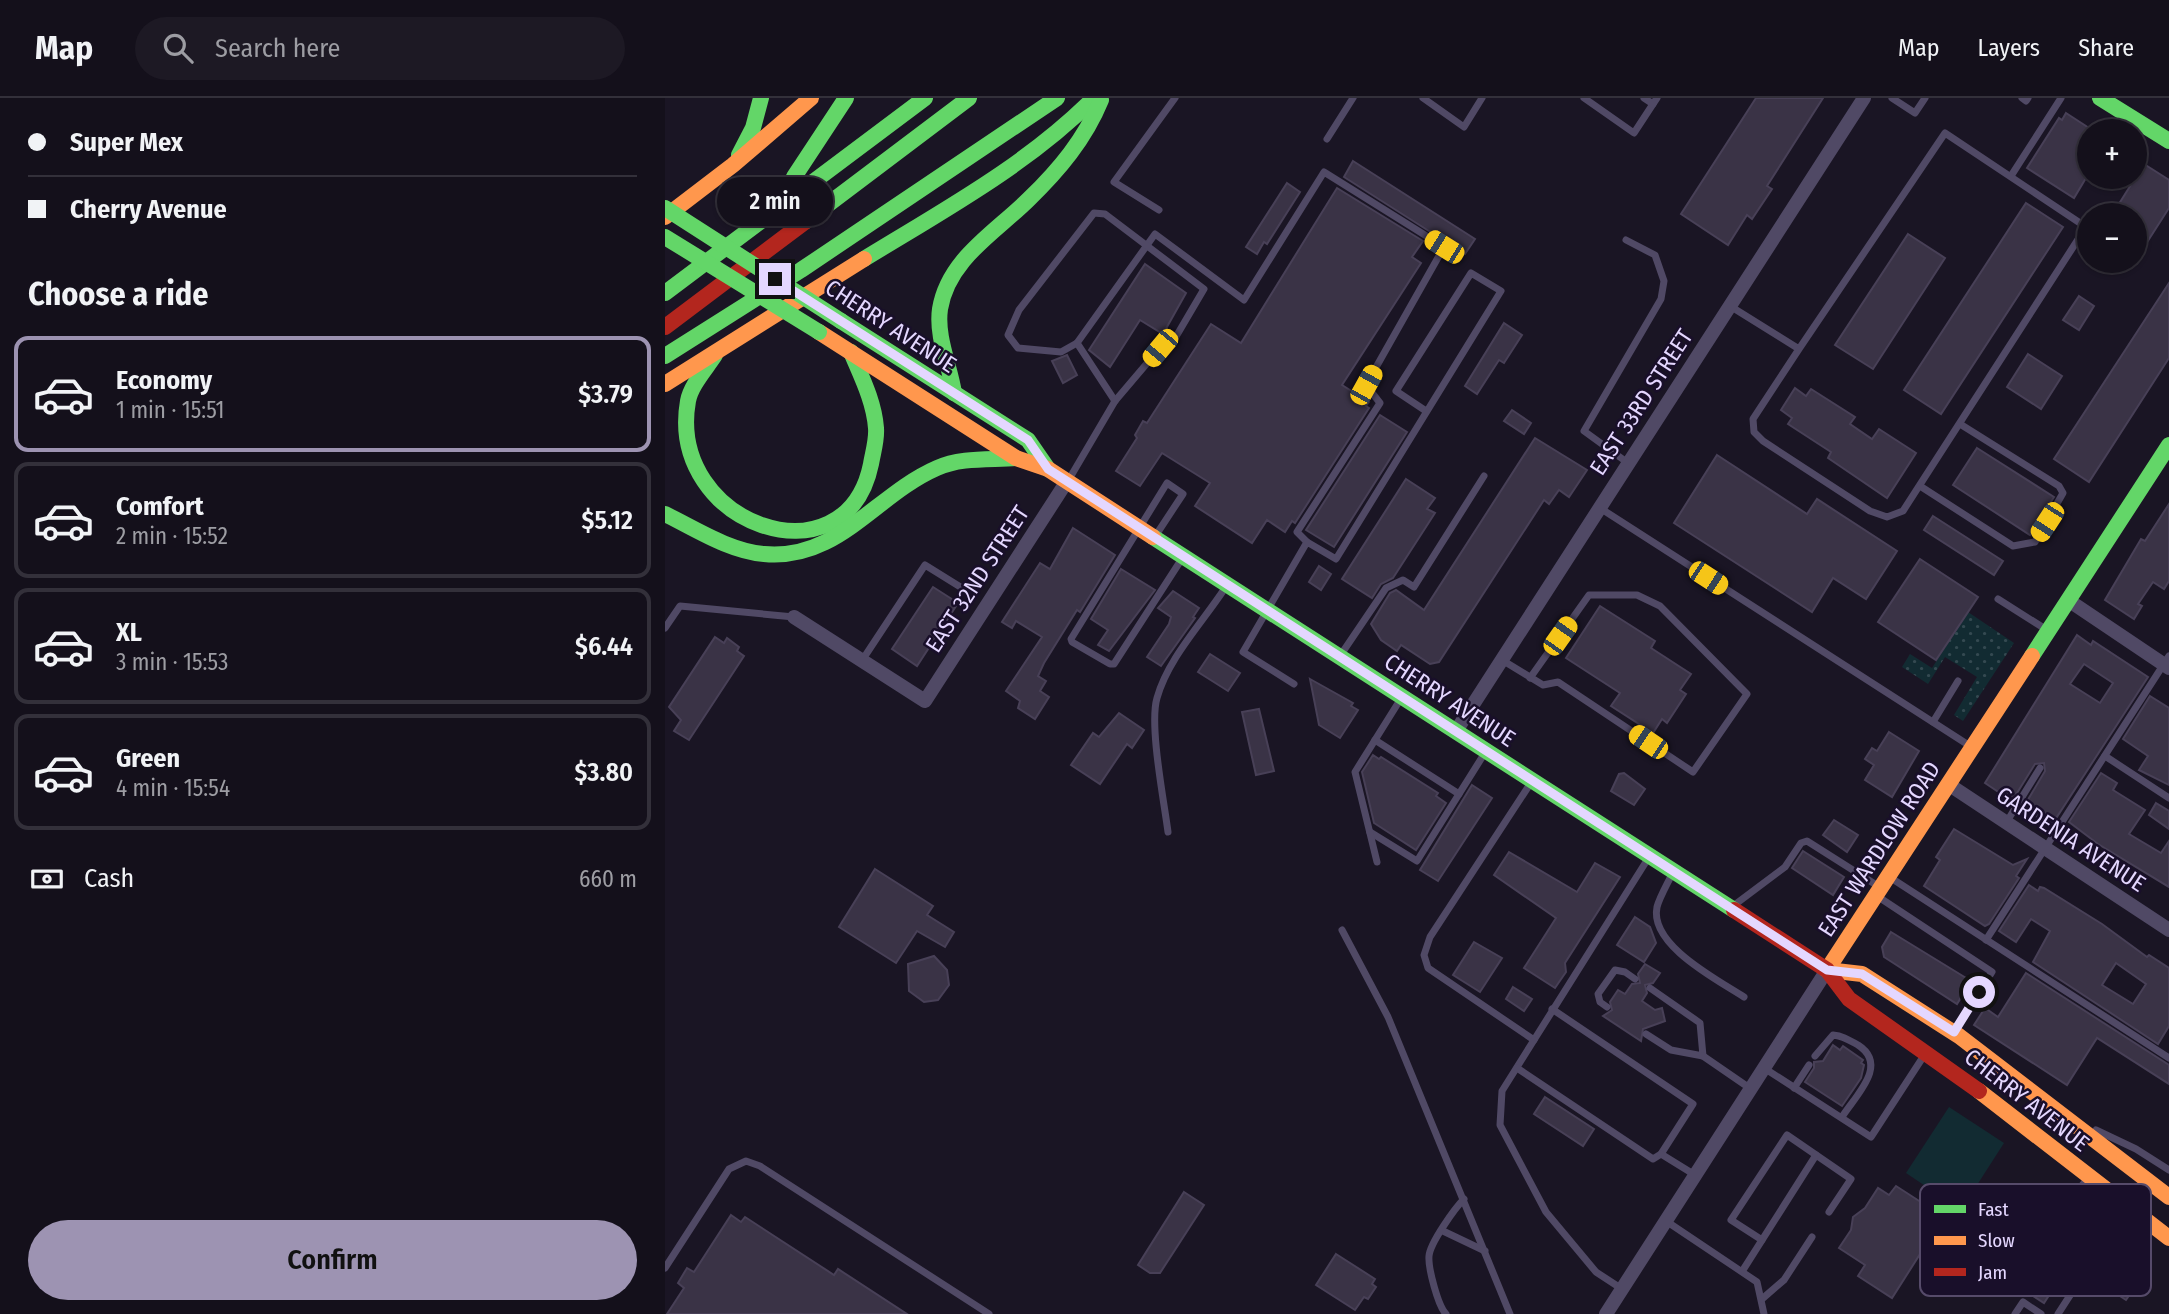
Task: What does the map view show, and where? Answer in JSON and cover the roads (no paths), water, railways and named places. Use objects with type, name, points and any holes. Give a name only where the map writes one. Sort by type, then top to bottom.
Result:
[{"type":"main road","points":[[733,165],[753,128],[761,98]]},
{"type":"main road","points":[[665,217],[733,165],[811,98]]},
{"type":"main road","points":[[794,177],[846,98]]},
{"type":"main road","points":[[665,274],[898,98]]},
{"type":"main road","points":[[665,293],[925,98]]},
{"type":"main road","points":[[666,327],[969,98]]},
{"type":"main road","points":[[665,356],[842,243],[1057,98]]},
{"type":"main road","points":[[665,384],[1019,163],[1044,145],[1094,98]]},
{"type":"main road","points":[[954,393],[950,363],[940,327],[940,311],[947,283],[964,258],[1038,191],[1065,161],[1093,122],[1102,98]]},
{"type":"main road","points":[[2101,98],[2169,141]]},
{"type":"main road","name":"CHERRY AVENUE","points":[[665,208],[1028,440],[1048,469]]},
{"type":"main road","name":"CHERRY AVENUE","points":[[665,237],[1016,458],[1048,469],[1827,970],[1849,999],[1926,1052],[2099,1184]]},
{"type":"main road","points":[[720,348],[688,398],[681,438],[686,467],[698,491],[720,513],[744,527],[773,534],[801,531],[828,520],[851,502],[867,479],[875,452],[876,424],[851,352]]},
{"type":"main road","name":"EAST WARDLOW ROAD","points":[[1827,970],[2169,445]]},
{"type":"main road","points":[[665,514],[747,550],[772,555],[800,553],[840,538],[912,481],[938,467],[950,463],[1016,458]]},
{"type":"main road","name":"CHERRY AVENUE","points":[[1827,970],[1862,974],[1954,1032],[2169,1197]]},
{"type":"main road","name":"CHERRY AVENUE","points":[[2151,1224],[2169,1238]]},
{"type":"street","name":"EAST 33RD STREET","points":[[1456,731],[1864,98]]},
{"type":"street","name":"EAST 32ND STREET","points":[[863,659],[925,701],[1067,481]]},
{"type":"street","points":[[2068,600],[2167,663]]},
{"type":"street","points":[[794,617],[863,659]]},
{"type":"street","name":"GARDENIA AVENUE","points":[[1948,785],[2169,930]]},
{"type":"street","name":"EAST WARDLOW ROAD","points":[[1606,1314],[1827,970]]},
{"type":"lane","points":[[1159,210],[1114,182],[1175,98]]},
{"type":"lane","points":[[1327,139],[1353,98]]},
{"type":"lane","points":[[1423,98],[1464,127],[1482,98]]},
{"type":"lane","points":[[1584,98],[1634,134],[1655,101],[1644,98]]},
{"type":"lane","points":[[1892,98],[1915,113],[1925,98]]},
{"type":"lane","points":[[2022,98],[2028,98]]},
{"type":"lane","points":[[2011,176],[2061,98]]},
{"type":"lane","points":[[1945,133],[2086,227],[1903,511],[1887,517],[1870,511],[1763,442],[1754,432],[1753,419],[1799,349],[1945,133]]},
{"type":"lane","points":[[1067,481],[1115,401],[1160,348],[1174,340],[1204,289],[1145,247],[1105,214],[1094,213],[1019,310],[1007,335],[1018,348],[1061,352],[1077,343],[1145,247],[1155,234],[1244,300],[1324,172],[1444,247],[1366,385],[1380,403],[1297,532],[1307,542],[1336,559],[1501,291],[1471,273],[1396,391],[1426,411]]},
{"type":"lane","points":[[1626,240],[1655,255],[1664,281],[1661,299],[1584,431],[1629,463]]},
{"type":"lane","points":[[1730,306],[1799,349]]},
{"type":"lane","points":[[1077,343],[1115,401]]},
{"type":"lane","points":[[1920,486],[2013,546],[2035,542],[2060,502],[2063,493],[2059,486],[1960,424]]},
{"type":"lane","points":[[1340,656],[1386,588],[1403,580],[1414,587],[1484,476]]},
{"type":"lane","points":[[1154,537],[1183,494],[1167,483],[1071,639],[1072,642],[1109,664],[1114,664],[1183,556]]},
{"type":"lane","points":[[1600,508],[1972,747]]},
{"type":"lane","points":[[1294,684],[1243,652],[1307,542]]},
{"type":"lane","points":[[863,659],[925,565],[962,588]]},
{"type":"lane","points":[[1168,832],[1156,728],[1156,699],[1168,672],[1227,584]]},
{"type":"lane","points":[[1502,660],[1530,678],[1543,685],[1558,682],[1693,772],[1747,694],[1660,606],[1637,595],[1589,595],[1530,678]]},
{"type":"lane","points":[[1998,599],[2048,631]]},
{"type":"lane","points":[[665,628],[680,606],[794,617]]},
{"type":"lane","points":[[1986,940],[2167,663]]},
{"type":"lane","points":[[1933,722],[1958,681]]},
{"type":"lane","points":[[1377,862],[1355,772],[1402,696]]},
{"type":"lane","points":[[1375,740],[1459,794]]},
{"type":"lane","points":[[1370,832],[1417,861],[1486,751]]},
{"type":"lane","points":[[2105,756],[2169,798]]},
{"type":"lane","points":[[2006,824],[2041,768]]},
{"type":"lane","points":[[1532,780],[1430,937],[1424,955],[1429,968],[1534,1040]]},
{"type":"lane","points":[[1729,908],[1776,875],[1801,843],[1807,841],[1881,886],[1986,940],[2169,1058]]},
{"type":"lane","points":[[1622,1289],[1596,1272],[1546,1212],[1500,1125],[1502,1091],[1649,856]]},
{"type":"lane","points":[[1674,872],[1657,908],[1658,922],[1665,938],[1689,960],[1744,997]]},
{"type":"lane","points":[[1881,886],[1992,972],[1954,1032]]},
{"type":"lane","points":[[1342,930],[1388,1017],[1510,1314]]},
{"type":"lane","points":[[1607,1007],[1599,1002],[1598,994],[1615,970],[1635,978]]},
{"type":"lane","points":[[1650,988],[1700,1023],[1703,1056]]},
{"type":"lane","points":[[1517,1068],[1653,1159],[1661,1154],[1693,1104],[1552,1009]]},
{"type":"lane","points":[[1646,1034],[1671,1051],[1703,1056],[1751,1089]]},
{"type":"lane","points":[[1815,1055],[1833,1035],[1842,1035],[1867,1051],[1873,1060],[1873,1070],[1842,1117]]},
{"type":"lane","points":[[1764,1068],[1871,1137],[1926,1052]]},
{"type":"lane","points":[[1794,1087],[1809,1065]]},
{"type":"lane","name":"CHERRY AVENUE","points":[[2059,1113],[2136,1149],[2169,1170]]},
{"type":"lane","points":[[1762,1240],[1731,1220],[1787,1135],[1851,1179],[1829,1212]]},
{"type":"lane","points":[[1661,1154],[1695,1175]]},
{"type":"lane","points":[[1742,1270],[1816,1155]]},
{"type":"lane","points":[[665,1268],[729,1169],[745,1161],[760,1166],[989,1314]]},
{"type":"lane","points":[[2083,1184],[2089,1176]]},
{"type":"lane","points":[[1446,1314],[1439,1307],[1429,1255],[1451,1212],[1464,1199]]},
{"type":"lane","points":[[1666,1221],[1757,1282],[1764,1314]]},
{"type":"lane","points":[[1443,1231],[1485,1251]]},
{"type":"lane","points":[[1762,1298],[1784,1280],[1812,1237]]},
{"type":"lane","points":[[2058,1314],[2070,1296]]},
{"type":"lane","points":[[2015,1314],[2023,1302],[2041,1314]]}]
